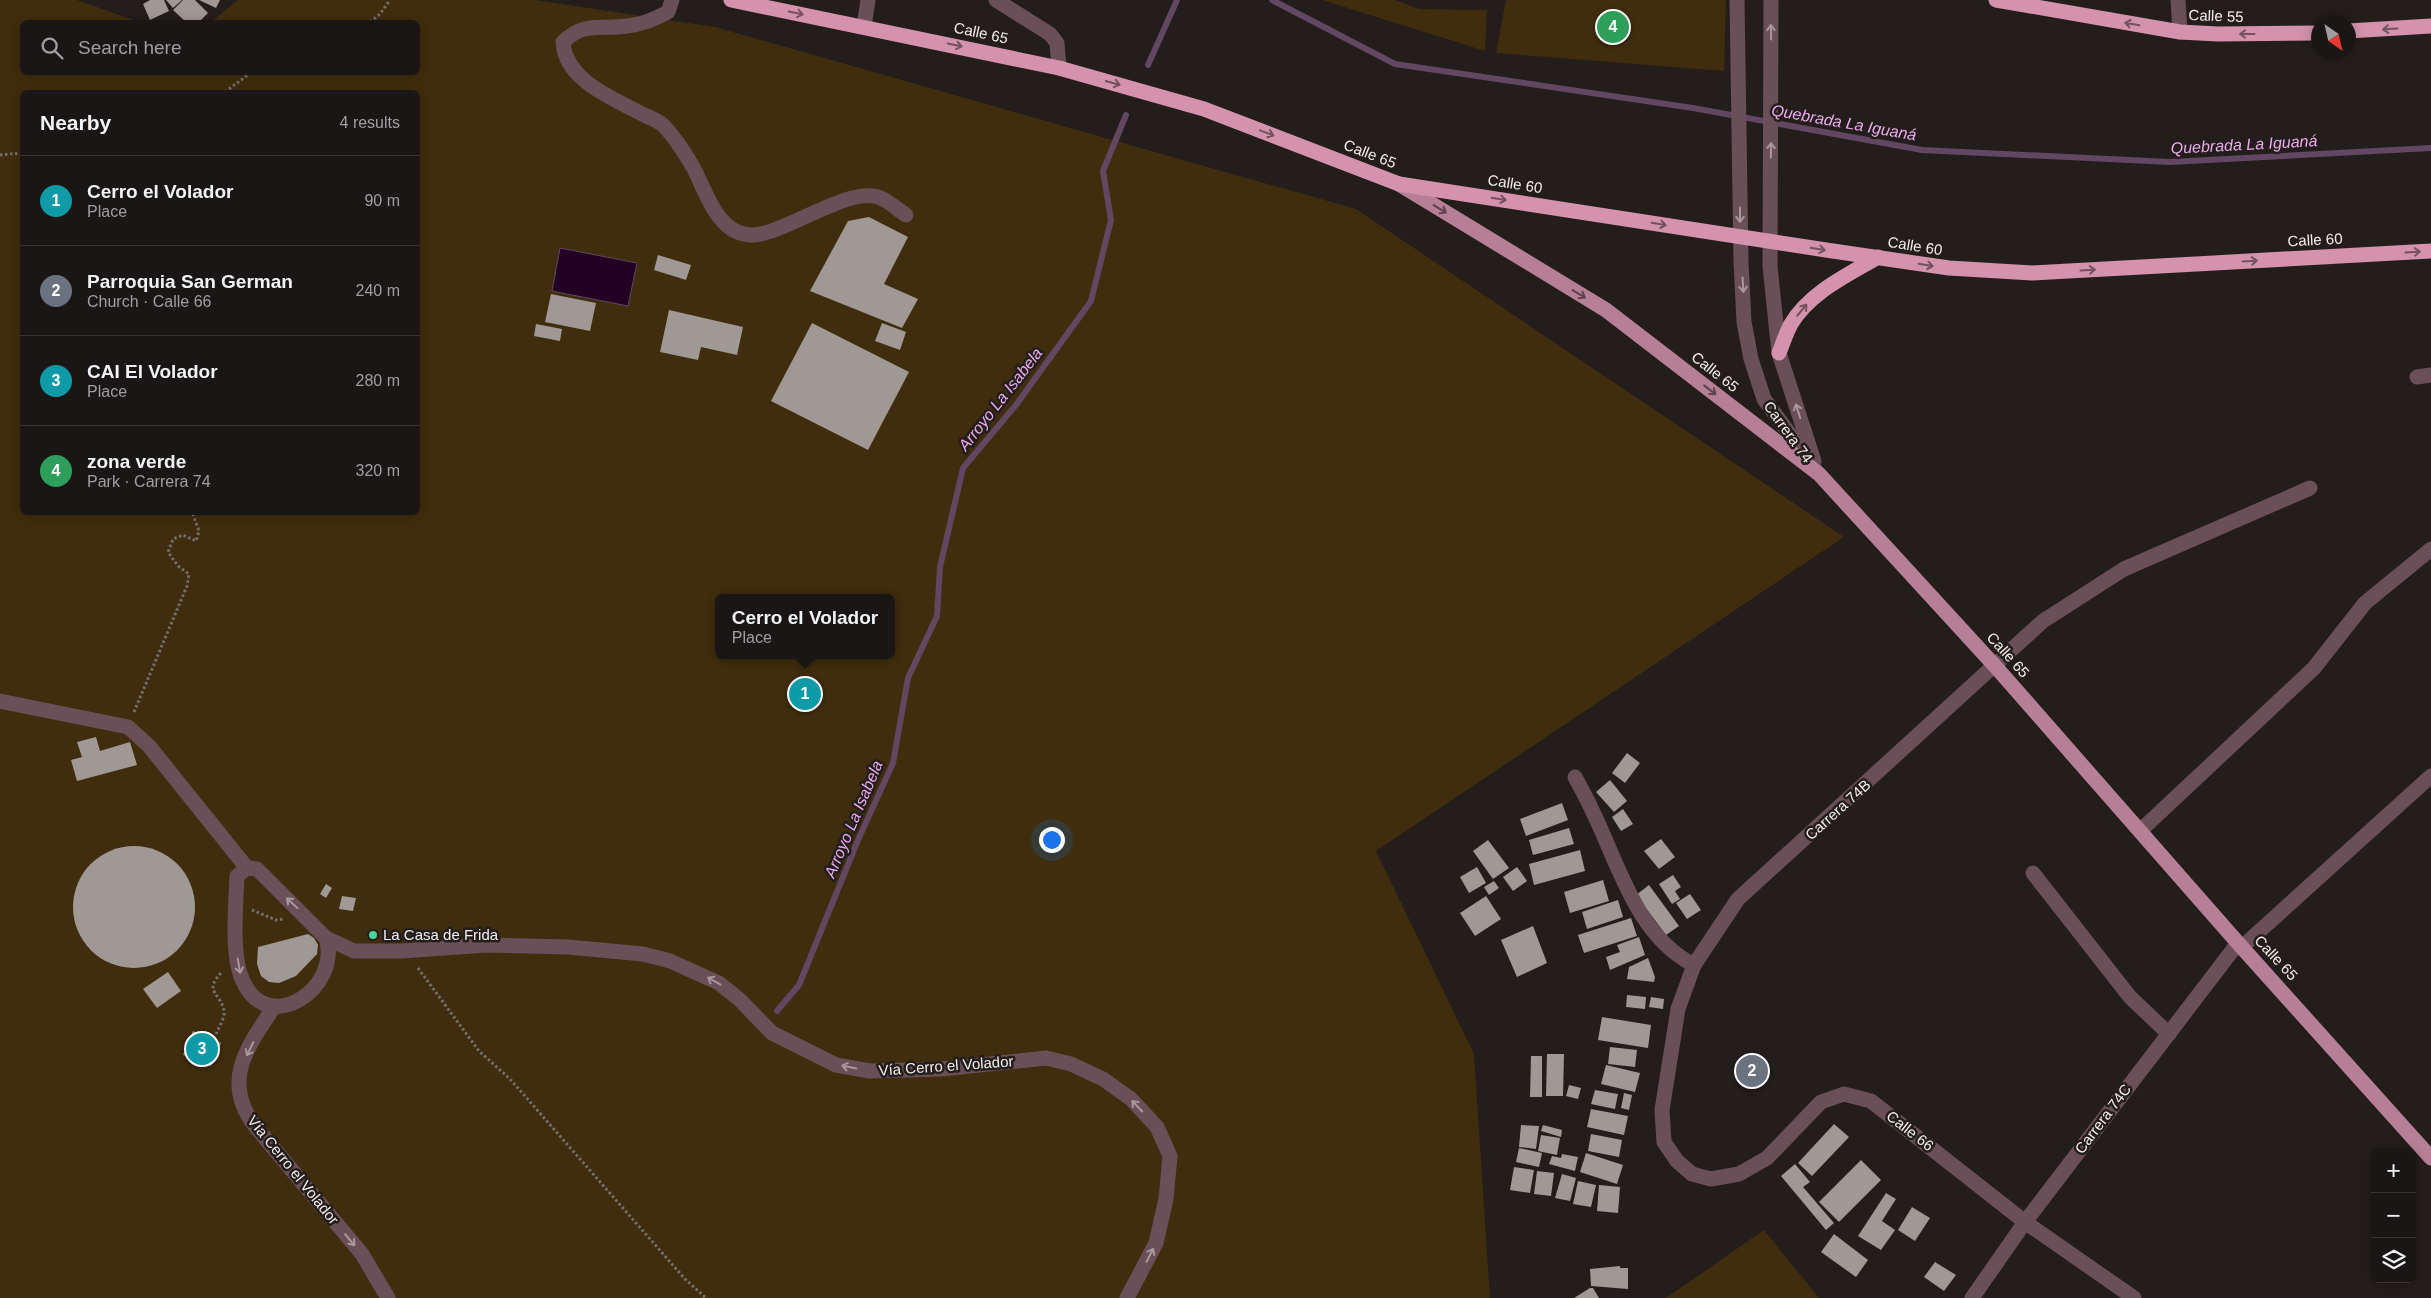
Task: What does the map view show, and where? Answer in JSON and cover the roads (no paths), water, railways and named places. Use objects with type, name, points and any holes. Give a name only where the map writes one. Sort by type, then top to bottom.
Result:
[{"type":"highway","name":"Calle 65","points":[[731,0],[1059,68],[1204,109],[1399,184]]},
{"type":"highway","name":"Calle 55","points":[[1996,0],[2180,32],[2218,34],[2311,33]]},
{"type":"highway","points":[[2356,31],[2431,26]]},
{"type":"highway","name":"Calle 60","points":[[1399,184],[1949,268],[2032,273],[2431,251]]},
{"type":"highway","points":[[1779,352],[1792,323],[1808,304],[1827,288],[1878,257]]},
{"type":"main road","name":"Calle 65","points":[[1399,184],[1606,310],[1819,474],[1996,666],[2240,945],[2431,1158]]},
{"type":"street","points":[[672,0],[668,12],[653,20],[627,26],[591,27],[574,32],[563,42],[564,52],[574,70],[594,87],[662,124],[692,165],[717,214],[725,224],[738,233],[752,236],[772,231],[814,212],[862,196],[880,197],[906,215]]},
{"type":"street","points":[[864,27],[868,0]]},
{"type":"street","points":[[996,0],[1050,34],[1057,43],[1059,68]]},
{"type":"street","name":"Carrera 74","points":[[1737,0],[1740,236],[1744,322],[1751,358],[1764,399],[1819,474]]},
{"type":"street","name":"Carrera 74","points":[[1771,0],[1770,266],[1779,352],[1819,474]]},
{"type":"street","points":[[2178,0],[2180,32]]},
{"type":"street","name":"Carrera 74B","points":[[1677,1161],[1664,1142],[1662,1110],[1678,1009],[1694,966],[1738,899],[1996,666],[2043,621],[2124,568],[2310,488]]},
{"type":"street","points":[[2140,831],[2314,668],[2365,604],[2431,549]]},
{"type":"street","points":[[0,701],[128,727],[149,746],[247,868]]},
{"type":"street","name":"Carrera 74C","points":[[1972,1298],[2025,1222],[2169,1034],[2240,945],[2431,776]]},
{"type":"street","points":[[1575,777],[1600,826],[1622,881],[1636,906],[1669,949],[1694,966]]},
{"type":"street","points":[[247,868],[257,869],[326,938],[330,955],[326,970],[317,984],[291,1004],[274,1007],[255,997],[245,985],[238,968],[236,876],[247,868]]},
{"type":"street","points":[[2033,873],[2130,997],[2169,1034]]},
{"type":"street","name":"Vía Cerro el Volador","points":[[326,938],[354,951],[402,951],[486,945],[568,947],[643,954],[670,962],[719,983],[740,1000],[772,1033],[836,1065],[870,1071],[942,1068],[1046,1058],[1071,1064],[1103,1079],[1131,1100],[1157,1127],[1170,1156],[1166,1199],[1156,1243],[1128,1298]]},
{"type":"street","name":"Vía Cerro el Volador","points":[[274,1007],[260,1028],[242,1066],[237,1084],[241,1104],[255,1126],[362,1254],[388,1298]]},
{"type":"street","name":"Calle 66","points":[[1677,1161],[1692,1174],[1711,1179],[1739,1174],[1767,1158],[1821,1102],[1844,1094],[1871,1101],[2025,1222],[2134,1298]]},
{"type":"waterway","name":"Arroyo La Isabela","points":[[1148,65],[1177,0]]},
{"type":"waterway","name":"Quebrada La Iguaná","points":[[1272,0],[1395,64],[1693,108],[1922,150],[2170,162],[2431,148]]},
{"type":"waterway","name":"Arroyo La Isabela","points":[[777,1011],[799,985],[858,840],[893,763],[908,678],[937,616],[940,567],[963,468],[1016,405],[1091,301],[1111,220],[1103,171],[1126,115]]},
{"type":"place","name":"zona verde","points":[[1613,27]]},
{"type":"place","name":"Cerro el Volador","points":[[805,694]]},
{"type":"place","name":"La Casa de Frida","points":[[373,935]]},
{"type":"place","name":"CAI El Volador","points":[[202,1049]]},
{"type":"place","name":"Parroquia San German","points":[[1752,1071]]}]
